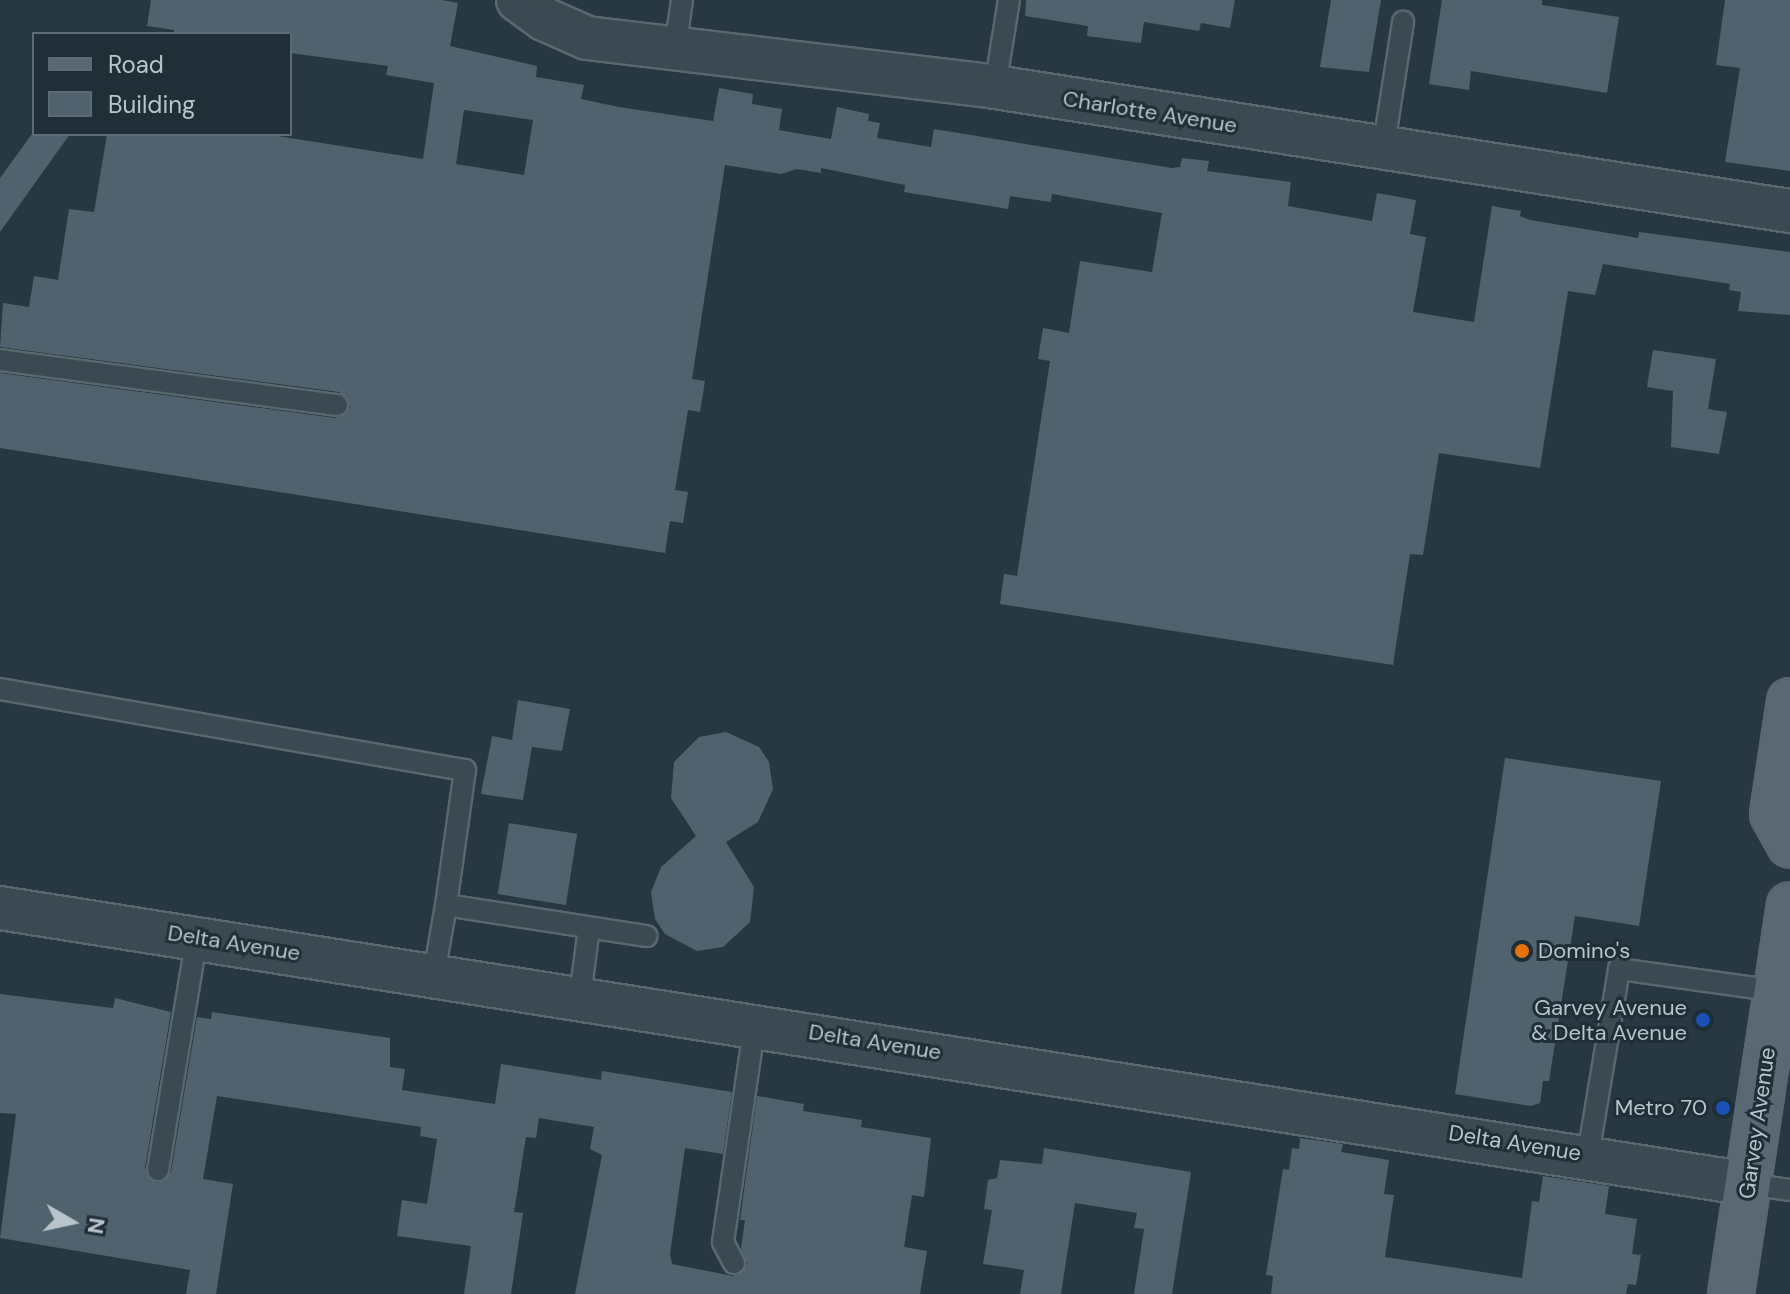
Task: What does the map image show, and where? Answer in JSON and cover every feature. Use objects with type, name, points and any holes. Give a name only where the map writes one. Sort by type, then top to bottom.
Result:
[{"type":"main road","points":[[1790,701],[1773,814],[1790,845]]},
{"type":"main road","name":"Garvey Avenue","points":[[1731,1294],[1769,1187],[1777,991],[1790,905]]},
{"type":"street","name":"Charlotte Avenue","points":[[518,0],[544,19],[587,38],[995,87],[1383,150],[1790,211]]},
{"type":"street","name":"Delta Avenue","points":[[0,908],[755,1023],[1588,1155],[1769,1187]]},
{"type":"lane","points":[[675,49],[682,0]]},
{"type":"lane","points":[[995,87],[1009,0]]},
{"type":"lane","points":[[1383,150],[1403,22]]},
{"type":"lane","points":[[0,360],[337,405]]},
{"type":"lane","points":[[0,689],[465,770],[434,974]]},
{"type":"lane","points":[[446,905],[647,936]]},
{"type":"lane","points":[[580,997],[589,928]]},
{"type":"lane","points":[[158,1170],[197,937]]},
{"type":"lane","points":[[1588,1155],[1619,969],[1777,991]]},
{"type":"lane","points":[[734,1263],[723,1242],[755,1023]]},
{"type":"building","points":[[151,0],[442,0],[458,3],[450,46],[537,66],[536,77],[584,85],[581,99],[619,107],[713,121],[719,88],[753,94],[752,104],[782,109],[779,130],[831,139],[837,107],[869,114],[868,121],[880,123],[877,138],[931,147],[934,129],[1172,168],[1180,167],[1182,158],[1209,161],[1207,171],[1291,182],[1288,206],[1372,221],[1377,193],[1416,200],[1410,234],[1426,237],[1413,312],[1474,322],[1492,206],[1521,211],[1520,216],[1530,220],[1638,238],[1639,232],[1790,252],[1790,315],[1738,311],[1741,292],[1729,290],[1730,284],[1603,264],[1595,295],[1568,291],[1540,468],[1439,453],[1423,555],[1410,554],[1393,665],[1000,604],[1004,574],[1017,576],[1050,361],[1038,359],[1043,328],[1069,333],[1080,261],[1152,272],[1162,213],[1052,194],[1051,202],[1010,196],[1008,209],[904,192],[905,185],[821,168],[821,173],[797,169],[781,174],[725,165],[692,379],[705,381],[700,412],[688,410],[675,490],[688,492],[683,523],[670,521],[665,553],[0,448],[0,373],[335,418],[350,407],[339,392],[0,347],[3,303],[29,307],[34,276],[58,280],[69,209],[94,212],[107,136],[278,136],[423,159],[434,83],[386,75],[388,66],[292,53],[292,32],[174,30],[147,26]],"holes":[[[464,110],[533,120],[524,175],[456,164]]]},
{"type":"building","points":[[1026,0],[1235,0],[1230,28],[1201,23],[1199,31],[1144,22],[1141,43],[1087,36],[1088,26],[1025,16]]},
{"type":"building","points":[[1331,0],[1381,0],[1369,72],[1320,67]]},
{"type":"building","points":[[1442,0],[1542,0],[1542,5],[1619,17],[1607,93],[1471,71],[1469,90],[1429,84]]},
{"type":"building","points":[[1725,0],[1790,0],[1790,171],[1725,162],[1740,68],[1716,65]]},
{"type":"building","points":[[32,134],[69,136],[0,232],[0,178]]},
{"type":"building","points":[[1653,350],[1716,359],[1708,409],[1727,412],[1719,454],[1671,447],[1673,391],[1647,387]]},
{"type":"building","points":[[518,700],[570,709],[562,751],[532,747],[523,800],[481,794],[492,736],[512,740]]},
{"type":"building","points":[[726,732],[759,747],[769,762],[773,789],[758,822],[726,842],[754,887],[750,922],[723,947],[697,951],[665,934],[655,919],[651,892],[661,867],[696,836],[671,798],[674,762],[699,737]]},
{"type":"building","points":[[1505,758],[1661,781],[1639,926],[1575,916],[1549,1081],[1543,1081],[1540,1103],[1531,1106],[1455,1094]]},
{"type":"building","points":[[509,823],[577,834],[566,905],[498,894]]},
{"type":"building","points":[[0,994],[113,1008],[115,998],[171,1012],[145,1168],[157,1183],[171,1172],[197,1017],[211,1019],[212,1012],[390,1038],[390,1067],[405,1069],[402,1090],[495,1104],[501,1064],[601,1080],[602,1071],[732,1092],[723,1154],[685,1148],[670,1254],[672,1264],[733,1276],[747,1264],[741,1248],[745,1220],[740,1220],[757,1096],[804,1104],[803,1111],[862,1120],[861,1127],[931,1138],[924,1197],[912,1195],[904,1247],[927,1251],[920,1294],[575,1294],[602,1155],[590,1149],[594,1127],[539,1118],[536,1138],[526,1137],[514,1212],[523,1213],[511,1294],[464,1294],[471,1246],[397,1236],[402,1200],[427,1204],[437,1139],[420,1136],[421,1127],[217,1096],[203,1179],[233,1184],[216,1294],[186,1294],[190,1270],[0,1238],[16,1114],[0,1113]]},
{"type":"building","points":[[1300,1138],[1343,1144],[1341,1152],[1389,1160],[1384,1194],[1394,1195],[1385,1257],[1522,1278],[1532,1201],[1539,1202],[1543,1176],[1609,1186],[1605,1214],[1637,1219],[1632,1254],[1641,1255],[1636,1285],[1628,1284],[1626,1294],[1271,1294],[1273,1276],[1266,1275],[1283,1169],[1289,1170],[1292,1148],[1299,1149]]},
{"type":"building","points":[[1044,1148],[1191,1172],[1172,1294],[1134,1294],[1144,1229],[1134,1228],[1137,1213],[1075,1203],[1061,1294],[1020,1294],[1024,1270],[983,1264],[992,1210],[984,1209],[988,1180],[997,1178],[1000,1160],[1042,1164]]},
{"type":"place","name":"Domino's","points":[[1522,951]]},
{"type":"place","name":"Garvey Avenue & Delta Avenue","points":[[1703,1020]]},
{"type":"place","name":"Metro 70","points":[[1723,1108]]}]
